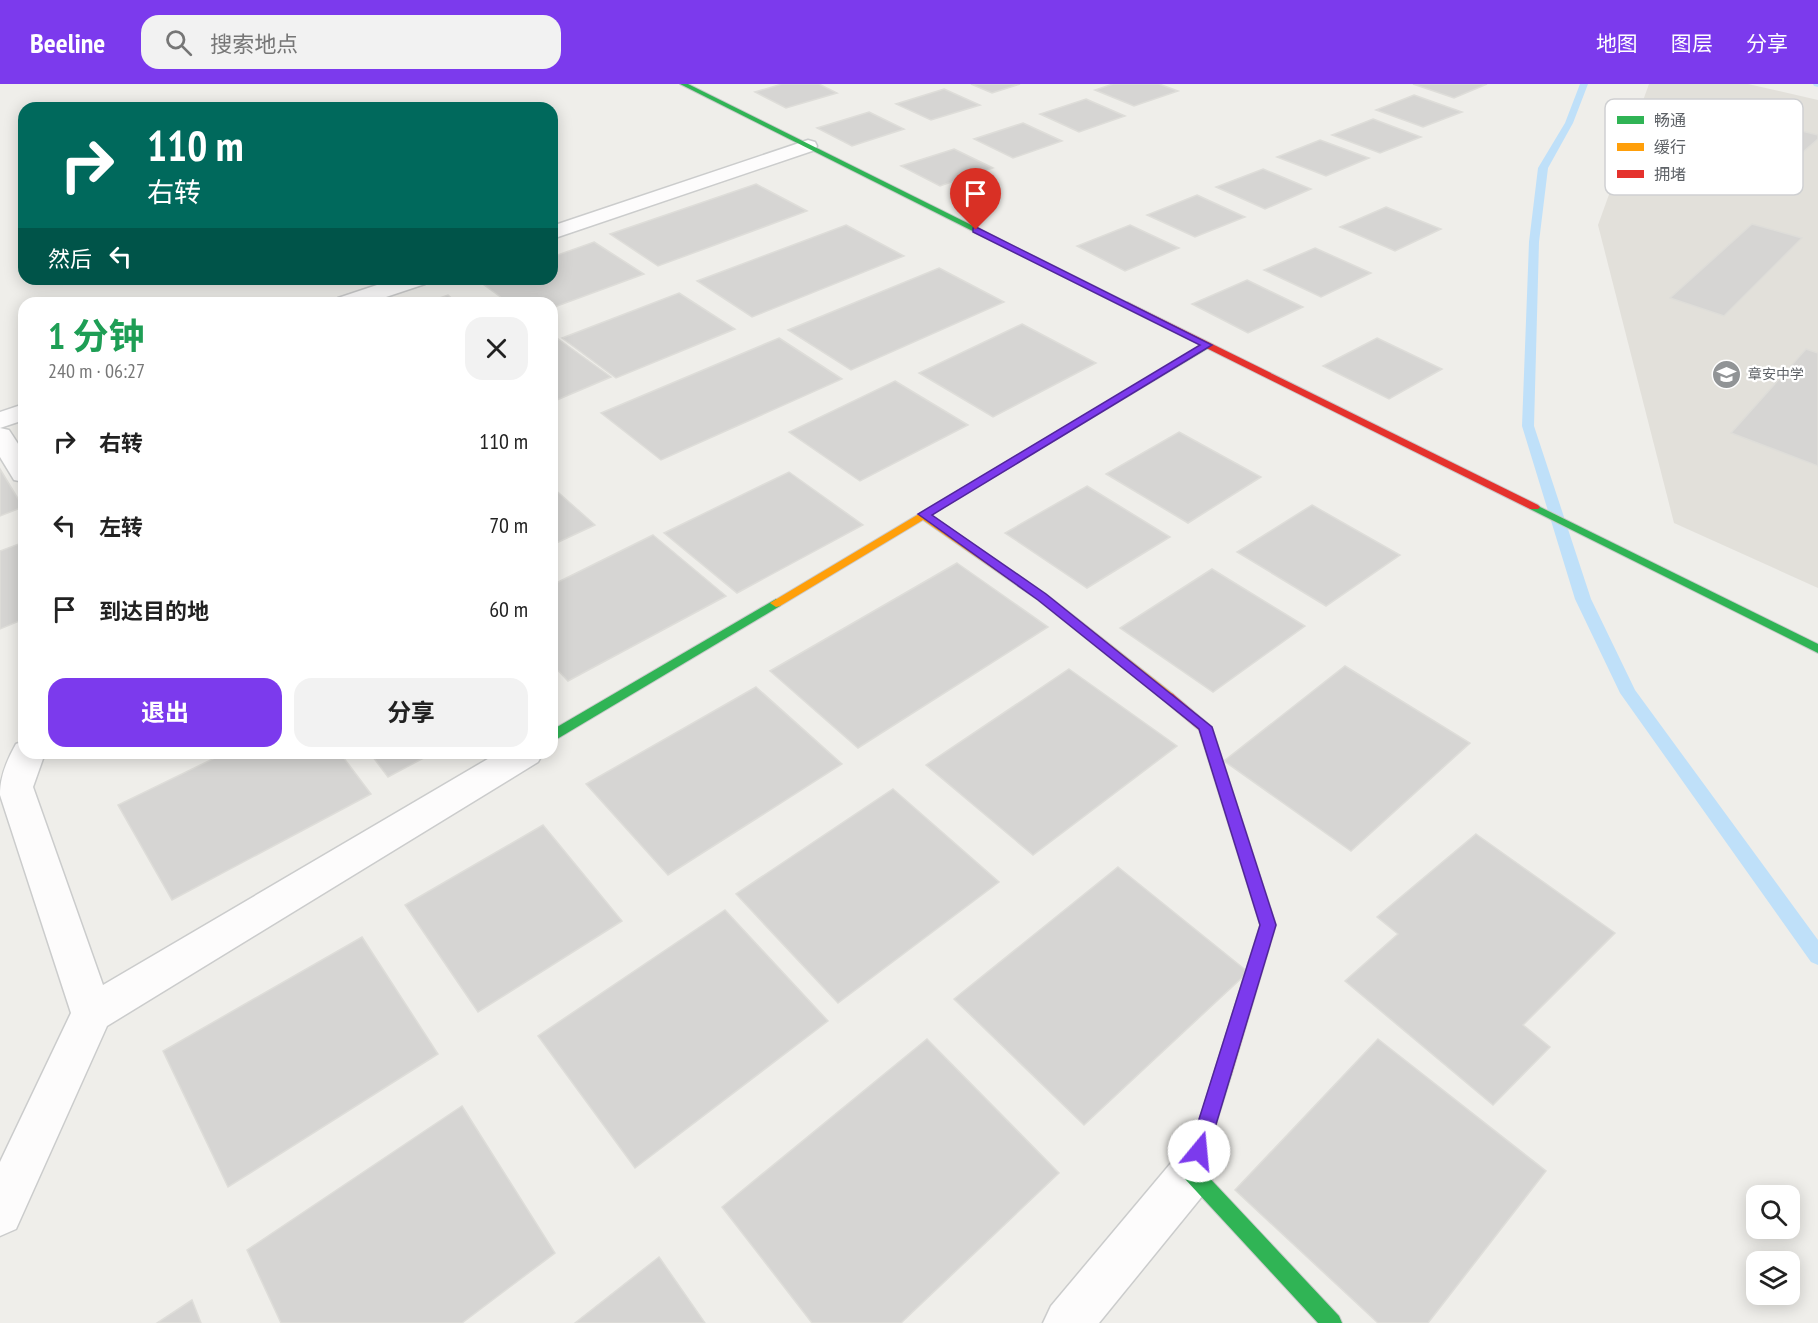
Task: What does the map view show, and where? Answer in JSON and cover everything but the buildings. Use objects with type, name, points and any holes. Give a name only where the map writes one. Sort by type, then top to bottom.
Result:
[{"type":"street","points":[[683,84],[1818,649]]},
{"type":"street","points":[[558,231],[808,146]]},
{"type":"street","points":[[364,297],[399,285]]},
{"type":"street","points":[[558,733],[1207,345]]},
{"type":"street","points":[[0,420],[18,414]]},
{"type":"street","points":[[0,436],[18,464]]},
{"type":"street","points":[[924,514],[1042,597],[1205,727],[1268,925],[1192,1173],[1068,1323]]},
{"type":"street","points":[[26,759],[15,787],[92,1013]]},
{"type":"street","points":[[0,1213],[92,1013],[516,759]]},
{"type":"street","points":[[1192,1173],[1332,1323]]},
{"type":"shaded area","name":"章安中学","points":[[1649,84],[1748,84],[1818,100],[1818,588],[1674,523],[1598,225],[1609,195],[1803,195],[1803,99],[1644,99]]},
{"type":"waterway","points":[[1584,84],[1569,123],[1543,168],[1534,242],[1528,426],[1583,599],[1628,693],[1818,956]]},
{"type":"traffic: fast","points":[[683,84],[1127,305]]},
{"type":"traffic: fast","points":[[1021,456],[1207,345]]},
{"type":"traffic: fast","points":[[1534,507],[1818,649]]},
{"type":"traffic: fast","points":[[558,733],[776,603]]},
{"type":"traffic: fast","points":[[1223,1073],[1192,1173],[1332,1323]]},
{"type":"traffic: slow","points":[[776,603],[1021,456]]},
{"type":"traffic: slow","points":[[924,515],[1042,597],[1168,697]]},
{"type":"traffic: jam","points":[[1127,305],[1534,507]]},
{"type":"traffic: jam","points":[[1168,697],[1205,727],[1268,925],[1223,1073]]},
{"type":"place","name":"章安中学","points":[[1727,374]]},
{"type":"route","points":[[976,230],[1207,345],[924,514],[1042,597],[1205,727],[1268,925],[1199,1151]]}]
